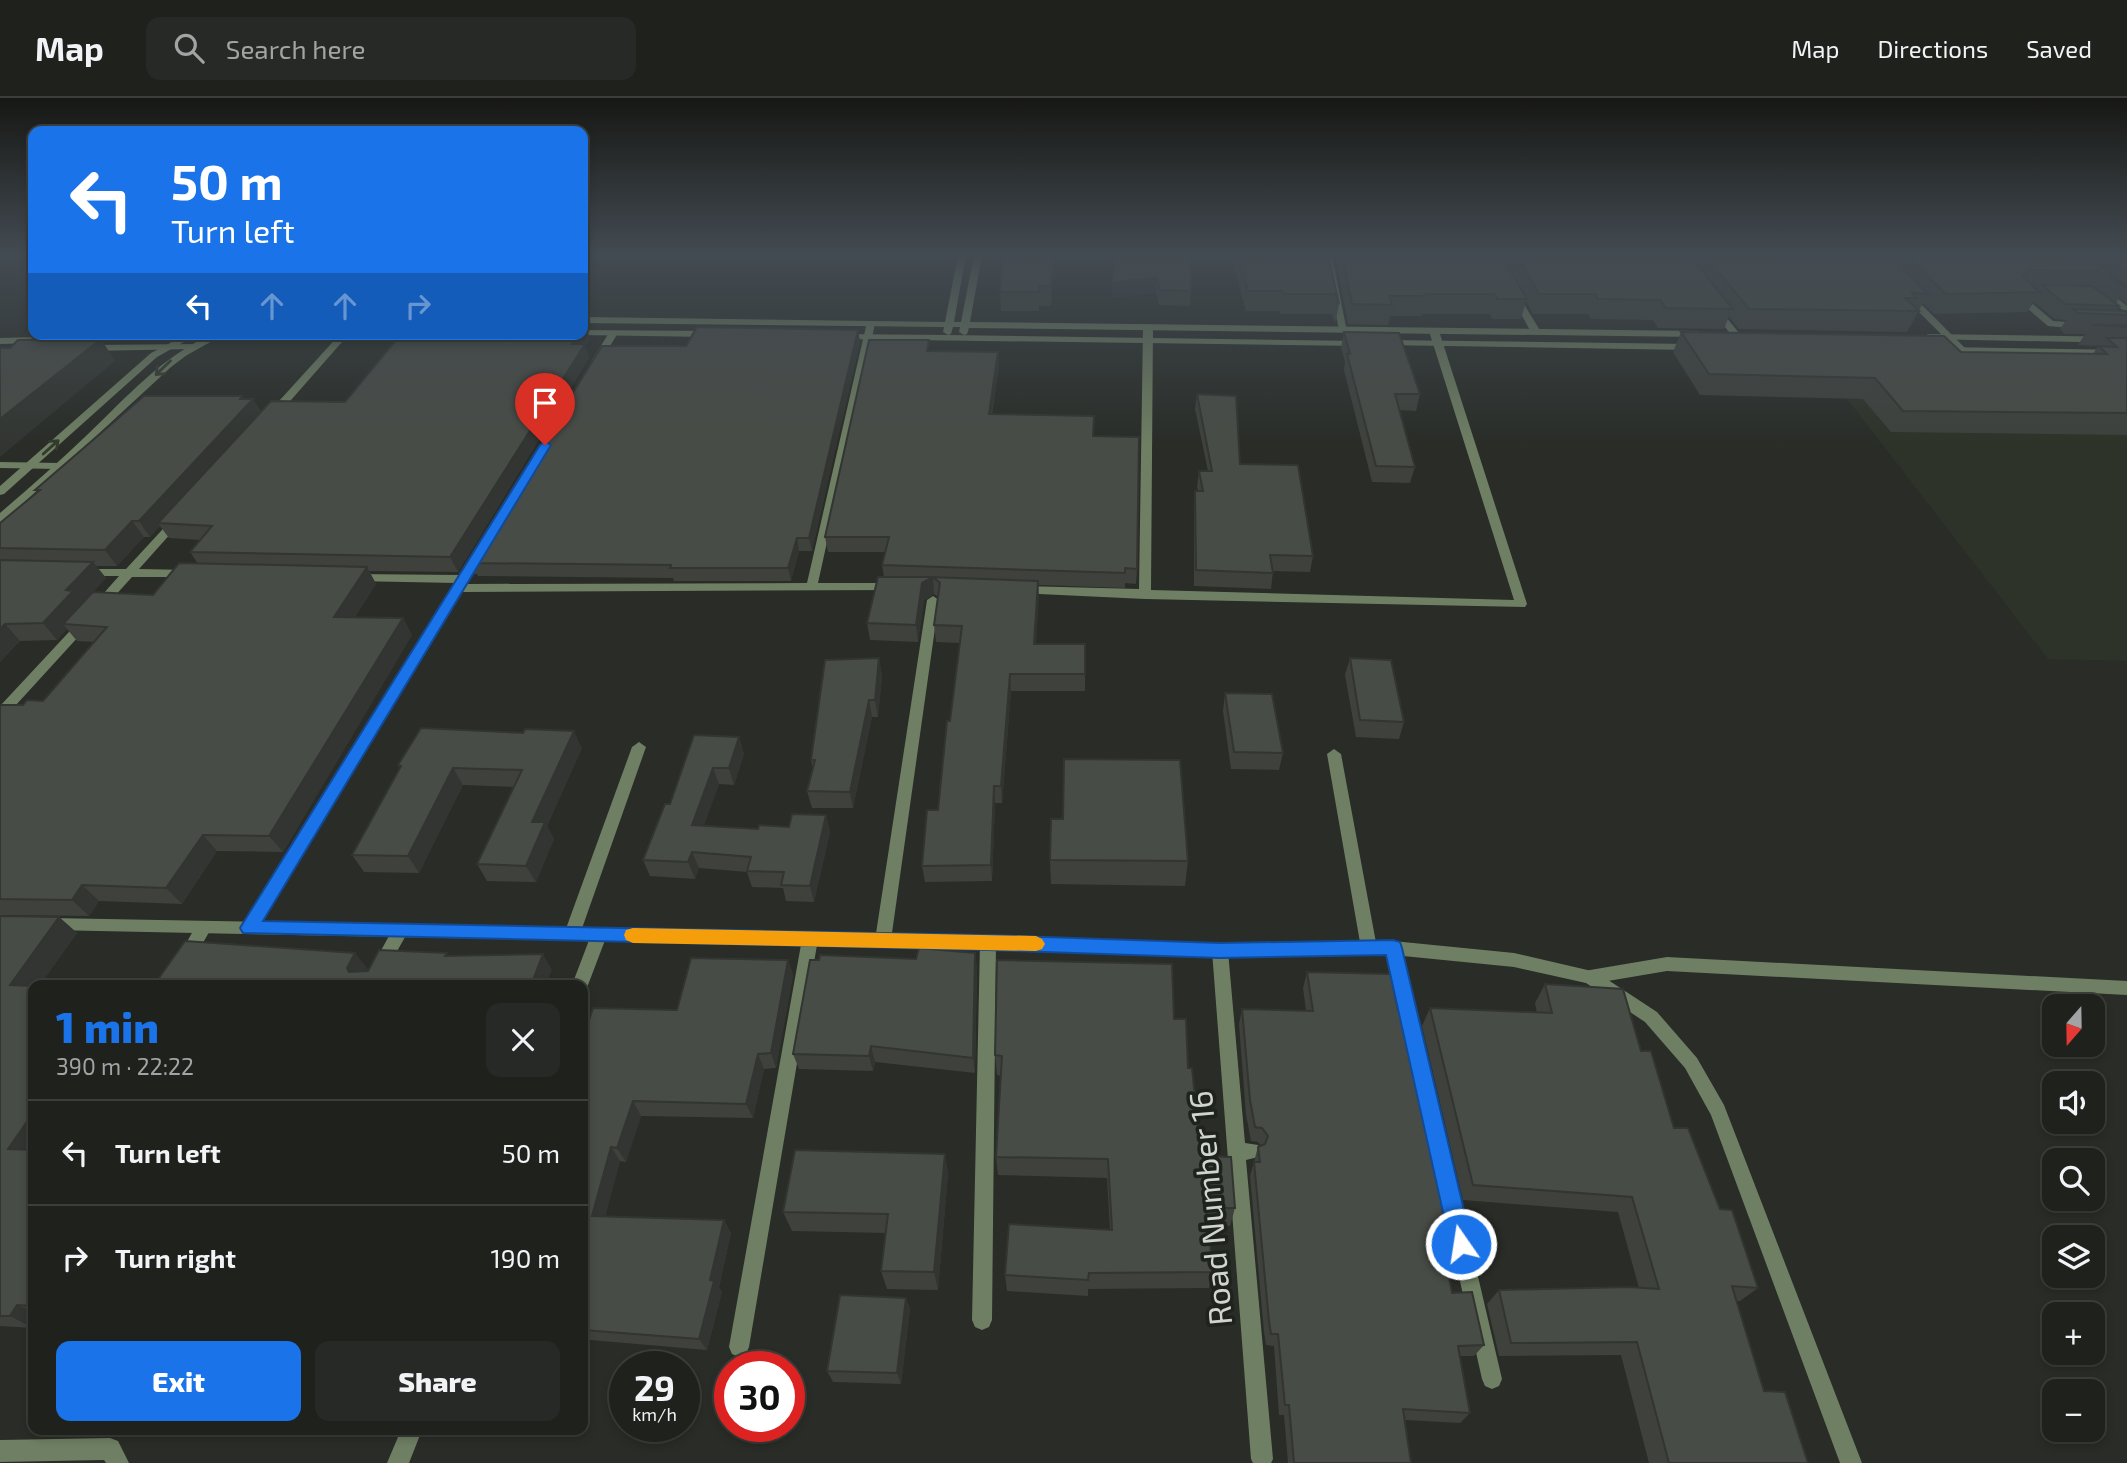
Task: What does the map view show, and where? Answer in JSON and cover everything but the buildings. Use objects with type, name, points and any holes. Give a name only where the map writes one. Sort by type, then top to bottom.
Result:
[{"type":"street","points":[[947,337],[950,319]]},
{"type":"street","points":[[964,337],[966,319]]},
{"type":"street","points":[[1342,319],[1345,330]]},
{"type":"street","points":[[1528,319],[1536,332]]},
{"type":"street","points":[[1723,319],[1736,335]]},
{"type":"street","points":[[1931,319],[1963,351]]},
{"type":"street","points":[[2045,319],[2051,324],[2096,326]]},
{"type":"street","points":[[588,320],[1712,335]]},
{"type":"street","points":[[812,586],[870,324]]},
{"type":"street","points":[[1145,596],[1148,327]]},
{"type":"street","points":[[1010,590],[1145,596],[1521,604],[1434,331]]},
{"type":"street","points":[[588,333],[720,334]]},
{"type":"street","points":[[592,368],[613,333]]},
{"type":"street","points":[[827,335],[1701,347]]},
{"type":"street","points":[[1724,335],[1749,335]]},
{"type":"street","points":[[1924,337],[2127,340]]},
{"type":"street","points":[[0,341],[64,340]]},
{"type":"street","points":[[0,492],[154,355],[187,340]]},
{"type":"street","points":[[0,519],[60,466],[191,340]]},
{"type":"street","points":[[260,428],[340,340]]},
{"type":"street","points":[[13,352],[168,347]]},
{"type":"street","points":[[1936,350],[2127,353]]},
{"type":"street","points":[[0,465],[60,466]]},
{"type":"street","points":[[0,714],[186,510]]},
{"type":"street","points":[[249,928],[485,544]]},
{"type":"street","points":[[65,572],[199,574]]},
{"type":"street","points":[[339,577],[461,583],[904,587]]},
{"type":"street","points":[[883,940],[932,593],[943,587]]},
{"type":"street","points":[[572,934],[639,747]]},
{"type":"street","points":[[1334,754],[1369,948]]},
{"type":"street","points":[[27,923],[988,942],[1220,951],[1393,948],[1514,960],[1590,977],[1651,1017],[1691,1063],[1718,1111],[1851,1463]]},
{"type":"street","points":[[174,980],[204,927]]},
{"type":"street","points":[[373,980],[401,930]]},
{"type":"street","points":[[582,980],[599,934]]},
{"type":"street","points":[[739,1347],[810,939]]},
{"type":"street","points":[[982,1320],[988,942]]},
{"type":"street","points":[[1393,948],[1492,1378]]},
{"type":"street","name":"Road Number 16","points":[[1220,951],[1244,1152],[1262,1460]]},
{"type":"street","points":[[1590,977],[1667,964],[2127,988]]},
{"type":"street","points":[[398,1463],[409,1435]]},
{"type":"street","points":[[0,1451],[110,1450],[118,1463]]},
{"type":"shaded area","points":[[1817,360],[2127,420],[2127,661],[2048,659]]},
{"type":"slow traffic","points":[[633,935],[1036,944]]},
{"type":"route","points":[[545,445],[249,928],[988,942],[1220,951],[1393,948],[1461,1244]]}]
